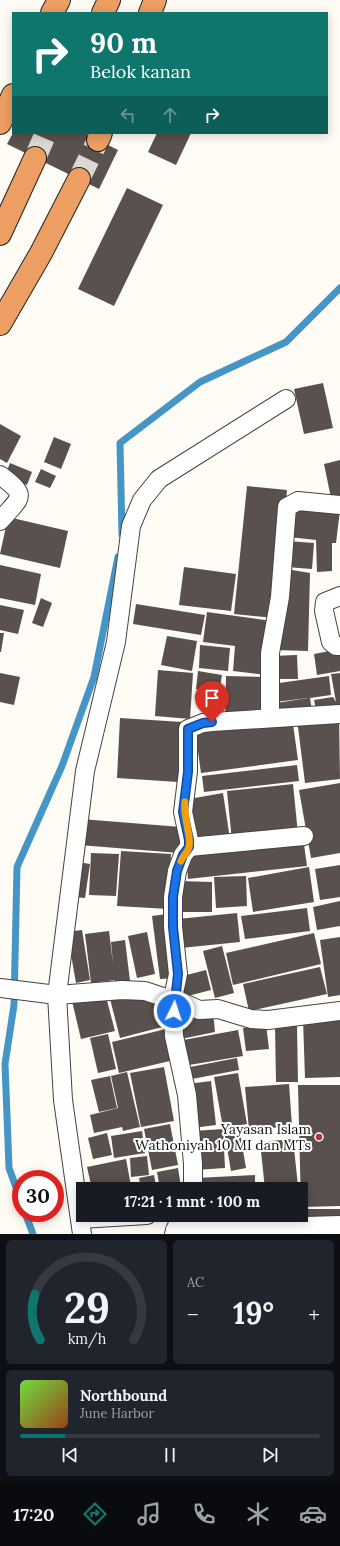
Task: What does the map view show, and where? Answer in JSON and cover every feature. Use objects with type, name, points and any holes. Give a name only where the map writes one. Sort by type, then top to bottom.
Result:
[{"type":"highway","points":[[53,12],[59,0]]},
{"type":"highway","points":[[103,12],[109,0]]},
{"type":"highway","points":[[150,12],[155,0]]},
{"type":"highway","points":[[0,123],[12,98]]},
{"type":"highway","points":[[0,234],[35,158]]},
{"type":"highway","points":[[0,324],[41,252],[78,179]]},
{"type":"street","points":[[108,1222],[81,1227],[63,1100],[51,994],[85,771],[116,642],[131,526],[142,500],[159,479],[286,399]]},
{"type":"street","points":[[0,474],[17,487],[20,492],[18,499],[0,521]]},
{"type":"street","points":[[270,718],[270,654],[280,597],[287,507],[298,501],[340,506]]},
{"type":"street","points":[[340,596],[325,602],[324,611],[331,642],[336,646],[340,646]]},
{"type":"street","points":[[192,1182],[193,1164],[187,1095],[174,1036],[174,998],[178,974],[173,927],[173,897],[177,871],[183,855],[189,847],[183,812],[188,772],[188,729],[203,723],[212,722],[340,714]]},
{"type":"street","points":[[189,847],[304,836]]},
{"type":"street","points":[[0,988],[51,994],[122,990],[146,991],[172,1000],[174,998],[199,1010],[218,1010],[251,1019],[268,1020],[340,1011]]},
{"type":"street","points":[[177,1226],[340,1225]]},
{"type":"building","points":[[12,134],[86,134],[118,150],[99,189],[7,144]]},
{"type":"building","points":[[157,134],[191,134],[176,165],[148,152]]},
{"type":"building","points":[[127,188],[163,205],[114,306],[78,289]]},
{"type":"building","points":[[323,383],[333,428],[304,434],[294,389]]},
{"type":"building","points":[[0,424],[21,436],[7,463],[0,459]]},
{"type":"building","points":[[54,437],[71,444],[61,469],[44,462]]},
{"type":"building","points":[[340,460],[340,501],[332,503],[324,464]]},
{"type":"building","points":[[10,463],[32,472],[27,485],[5,476]]},
{"type":"building","points":[[41,469],[56,476],[50,488],[35,482]]},
{"type":"building","points":[[247,486],[287,490],[275,618],[234,614]]},
{"type":"building","points":[[294,507],[340,510],[336,543],[332,543],[332,571],[317,572],[316,540],[289,537]]},
{"type":"building","points":[[8,517],[68,531],[60,568],[0,554]]},
{"type":"building","points":[[288,541],[314,543],[312,569],[286,567]]},
{"type":"building","points":[[0,565],[41,574],[35,605],[0,598]]},
{"type":"building","points":[[184,567],[236,574],[231,611],[179,605]]},
{"type":"building","points":[[286,569],[310,573],[308,651],[273,650]]},
{"type":"building","points":[[41,598],[52,603],[43,627],[32,623]]},
{"type":"building","points":[[136,604],[205,615],[201,635],[133,624]]},
{"type":"building","points":[[0,605],[24,610],[18,634],[0,630]]},
{"type":"building","points":[[207,612],[272,621],[266,675],[233,671],[235,646],[203,642]]},
{"type":"building","points":[[0,633],[4,633],[1,652],[0,652]]},
{"type":"building","points":[[167,636],[197,641],[192,671],[161,665]]},
{"type":"building","points":[[200,645],[230,648],[228,671],[199,668]]},
{"type":"building","points":[[340,649],[340,671],[317,675],[314,654]]},
{"type":"building","points":[[297,655],[298,679],[272,679],[271,656]]},
{"type":"building","points":[[158,670],[193,673],[190,719],[155,716]]},
{"type":"building","points":[[198,671],[222,675],[219,693],[196,689]]},
{"type":"building","points":[[0,673],[20,677],[14,705],[0,702]]},
{"type":"building","points":[[340,673],[340,711],[317,714],[314,700],[333,697],[336,702],[331,674]]},
{"type":"building","points":[[226,676],[266,677],[265,717],[225,721]]},
{"type":"building","points":[[329,676],[331,695],[310,698],[312,711],[272,717],[270,704],[308,698],[275,702],[272,684]]},
{"type":"building","points":[[339,714],[340,779],[305,783],[297,719]]},
{"type":"building","points":[[292,717],[298,760],[201,773],[195,730]]},
{"type":"building","points":[[120,718],[182,722],[178,782],[117,778]]},
{"type":"building","points":[[297,765],[299,781],[204,792],[202,776]]},
{"type":"building","points":[[340,783],[340,853],[311,858],[299,790]]},
{"type":"building","points":[[293,784],[298,834],[232,841],[227,791]]},
{"type":"building","points":[[223,793],[230,839],[196,845],[189,799]]},
{"type":"building","points":[[81,819],[181,827],[179,853],[79,845]]},
{"type":"building","points":[[303,837],[307,866],[188,879],[186,853]]},
{"type":"building","points":[[121,851],[171,854],[168,909],[117,906]]},
{"type":"building","points":[[91,853],[119,854],[116,896],[89,895]]},
{"type":"building","points":[[78,862],[90,864],[85,898],[73,897]]},
{"type":"building","points":[[340,865],[340,897],[320,900],[315,869]]},
{"type":"building","points":[[309,867],[314,902],[253,912],[248,878]]},
{"type":"building","points":[[246,876],[247,906],[216,908],[214,877]]},
{"type":"building","points":[[180,881],[212,882],[212,912],[179,912]]},
{"type":"building","points":[[340,901],[340,926],[317,930],[313,907]]},
{"type":"building","points":[[307,908],[310,931],[245,939],[241,916]]},
{"type":"building","points":[[237,913],[240,942],[181,948],[178,919]]},
{"type":"building","points":[[167,914],[175,978],[160,979],[152,916]]},
{"type":"building","points":[[82,930],[90,980],[76,983],[67,932]]},
{"type":"building","points":[[109,931],[113,964],[111,942],[125,940],[130,981],[115,983],[115,980],[91,983],[85,934]]},
{"type":"building","points":[[147,932],[155,974],[137,978],[128,936]]},
{"type":"building","points":[[314,933],[321,964],[233,985],[226,953]]},
{"type":"building","points":[[340,937],[340,995],[328,997],[320,940]]},
{"type":"building","points":[[222,946],[234,993],[215,998],[203,951]]},
{"type":"building","points":[[320,967],[327,994],[249,1011],[243,984]]},
{"type":"building","points":[[206,970],[211,990],[184,997],[179,977]]},
{"type":"building","points":[[140,992],[160,1006],[166,1026],[120,1038],[109,995]]},
{"type":"building","points":[[105,993],[115,1031],[81,1039],[72,1001]]},
{"type":"building","points":[[213,1011],[215,1032],[181,1039],[178,1014]]},
{"type":"building","points":[[340,1018],[340,1077],[305,1078],[303,1019]]},
{"type":"building","points":[[266,1024],[269,1049],[246,1051],[243,1028]]},
{"type":"building","points":[[275,1026],[297,1026],[298,1082],[276,1082]]},
{"type":"building","points":[[166,1029],[174,1060],[119,1073],[112,1042]]},
{"type":"building","points":[[238,1030],[243,1056],[183,1066],[178,1041]]},
{"type":"building","points":[[108,1034],[116,1069],[98,1073],[90,1038]]},
{"type":"building","points":[[237,1058],[239,1070],[192,1079],[190,1067]]},
{"type":"building","points":[[164,1067],[174,1121],[141,1127],[130,1073]]},
{"type":"building","points":[[127,1072],[140,1127],[123,1131],[122,1127],[94,1133],[90,1115],[118,1108],[111,1076]]},
{"type":"building","points":[[238,1073],[247,1124],[223,1128],[214,1077]]},
{"type":"building","points":[[110,1076],[117,1108],[99,1112],[91,1080]]},
{"type":"building","points":[[211,1081],[216,1125],[193,1128],[188,1084]]},
{"type":"building","points":[[289,1084],[292,1126],[249,1130],[245,1087]]},
{"type":"building","name":"Yayasan Islam Wathoniyah 10 MI dan MTs","points":[[298,1085],[340,1085],[340,1206],[308,1207],[308,1182],[300,1182]]},
{"type":"building","points":[[170,1124],[178,1165],[152,1170],[144,1129]]},
{"type":"building","points":[[223,1129],[225,1168],[195,1170],[193,1131]]},
{"type":"building","points":[[142,1131],[145,1153],[114,1158],[111,1136]]},
{"type":"building","points":[[107,1133],[112,1155],[93,1159],[88,1138]]},
{"type":"building","points":[[240,1133],[246,1168],[231,1171],[225,1136]]},
{"type":"building","points":[[293,1139],[298,1182],[264,1182],[260,1142]]},
{"type":"building","points":[[147,1156],[149,1175],[131,1177],[130,1158]]},
{"type":"building","points":[[126,1159],[130,1182],[90,1182],[87,1167]]},
{"type":"building","points":[[178,1168],[180,1182],[159,1182],[157,1172]]},
{"type":"building","points":[[154,1175],[155,1182],[140,1182],[139,1178]]},
{"type":"building","points":[[255,1175],[255,1182],[196,1182],[196,1178]]},
{"type":"building","points":[[308,1209],[340,1209],[340,1224],[303,1224],[303,1222],[308,1222]]},
{"type":"building","points":[[259,1222],[302,1222],[302,1224],[259,1227]]},
{"type":"waterway","points":[[122,535],[120,443],[200,382],[286,342],[340,288]]},
{"type":"waterway","points":[[12,1176],[9,1168],[5,1064],[14,1005],[17,867],[62,766],[94,677],[118,557]]},
{"type":"waterway","points":[[28,1222],[33,1234]]},
{"type":"tunnel","points":[[35,158],[46,134]]},
{"type":"tunnel","points":[[79,179],[98,140]]},
{"type":"slow traffic","points":[[181,861],[183,855],[189,847],[183,812],[185,802]]},
{"type":"place","name":"Yayasan Islam Wathoniyah 10 MI dan MTs","points":[[319,1137]]},
{"type":"route","points":[[174,1011],[174,998],[178,974],[173,927],[173,897],[177,871],[183,855],[189,847],[183,812],[188,772],[188,729],[203,723],[212,722]]}]
